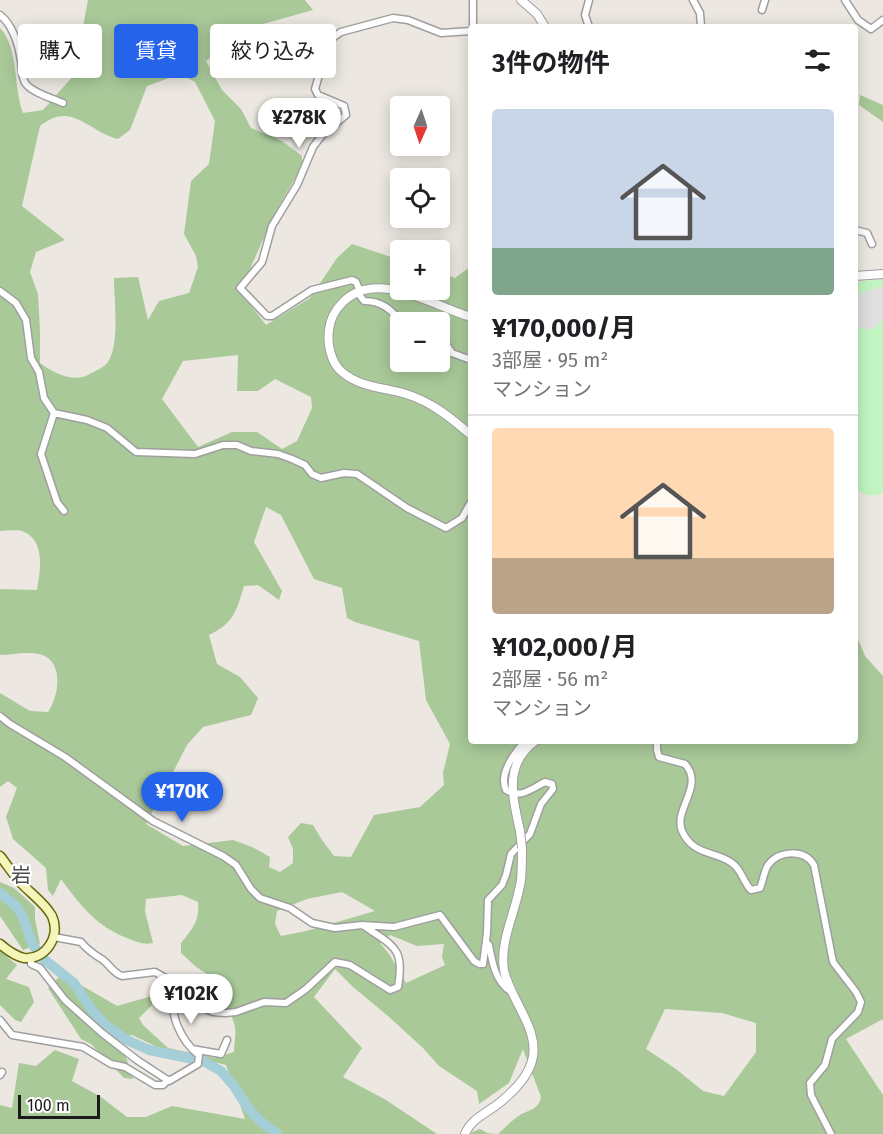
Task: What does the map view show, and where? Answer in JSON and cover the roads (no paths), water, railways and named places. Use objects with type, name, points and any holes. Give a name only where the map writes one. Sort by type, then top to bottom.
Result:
[{"type":"main road","points":[[0,856],[20,882],[51,915],[55,929],[54,936],[44,952],[33,957],[22,958],[0,944]]},
{"type":"street","points":[[472,24],[473,0]]},
{"type":"street","points":[[521,0],[537,14],[543,24]]},
{"type":"street","points":[[588,24],[585,15],[589,0]]},
{"type":"street","points":[[693,0],[700,13],[701,24]]},
{"type":"street","points":[[762,10],[765,0]]},
{"type":"street","points":[[845,0],[858,20],[871,29],[883,20]]},
{"type":"street","points":[[0,15],[10,26],[17,46],[24,82],[30,88],[63,104]]},
{"type":"street","points":[[393,312],[375,301],[364,301],[356,282],[352,280],[312,291],[272,316],[267,316],[240,288],[262,262],[272,226],[297,184],[313,147],[323,134],[346,114],[344,106],[318,95],[315,89],[331,39],[342,32],[397,18],[408,20],[437,33],[468,29]]},
{"type":"street","points":[[858,231],[867,233],[872,244]]},
{"type":"street","points":[[858,276],[883,274]]},
{"type":"street","points":[[468,316],[387,288],[359,291],[340,304],[330,323],[328,343],[340,370],[358,382],[381,390],[406,394],[440,409],[468,432]]},
{"type":"street","points":[[0,291],[16,303],[26,320],[31,358],[39,372],[44,398],[54,413],[87,420],[106,428],[135,452],[195,454],[223,445],[237,445],[251,451],[278,454],[305,465],[312,474],[321,478],[344,473],[357,474],[407,508],[446,528],[462,518],[468,507]]},
{"type":"street","points":[[450,350],[452,353],[468,359]]},
{"type":"street","points":[[54,413],[40,454],[57,502],[64,511]]},
{"type":"street","points":[[0,716],[65,757],[153,821],[223,856],[236,865],[251,889],[260,898],[290,908],[303,918],[320,926],[394,927],[440,915],[474,961],[479,964],[483,964],[486,943],[488,900],[502,885],[511,854],[530,834],[542,804],[553,786],[545,782],[527,792],[513,793],[506,790],[504,776],[515,753],[522,744]]},
{"type":"street","points":[[465,1134],[469,1124],[500,1103],[524,1080],[532,1060],[533,1048],[529,1028],[510,991],[505,972],[504,951],[521,880],[522,848],[513,793],[514,771],[520,755],[532,744]]},
{"type":"street","points":[[657,744],[659,757],[685,764],[691,774],[689,796],[681,814],[680,823],[688,840],[708,855],[725,858],[735,865],[751,890],[760,888],[765,872],[773,860],[792,852],[802,853],[814,865],[833,962],[861,1002],[858,1012],[832,1039],[825,1065],[810,1083],[811,1095],[831,1134]]},
{"type":"street","points":[[54,936],[81,942],[89,952],[105,961],[117,974],[122,976],[154,972],[171,981],[178,993],[203,1009],[213,1012],[239,1011],[269,1001],[286,1003],[335,962],[350,965],[390,990],[398,987],[401,960],[399,955],[388,943],[362,925]]},
{"type":"street","points":[[486,943],[489,945],[492,960],[502,984],[510,991]]},
{"type":"street","points":[[33,957],[31,964],[40,968],[79,1014],[120,1048],[168,1080]]},
{"type":"street","points":[[0,1020],[12,1035],[83,1047],[106,1061],[125,1067],[155,1084],[164,1085],[168,1080],[198,1064],[199,1055],[185,1042],[174,1014],[174,1000],[178,993]]},
{"type":"street","points":[[191,1049],[221,1054],[227,1040]]},
{"type":"waterway","points":[[0,893],[16,906],[22,915],[32,943],[41,957],[74,983],[105,1025],[127,1040],[149,1050],[203,1061],[221,1071],[248,1108],[277,1134]]},
{"type":"district","name":"岩","points":[[21,875]]}]
